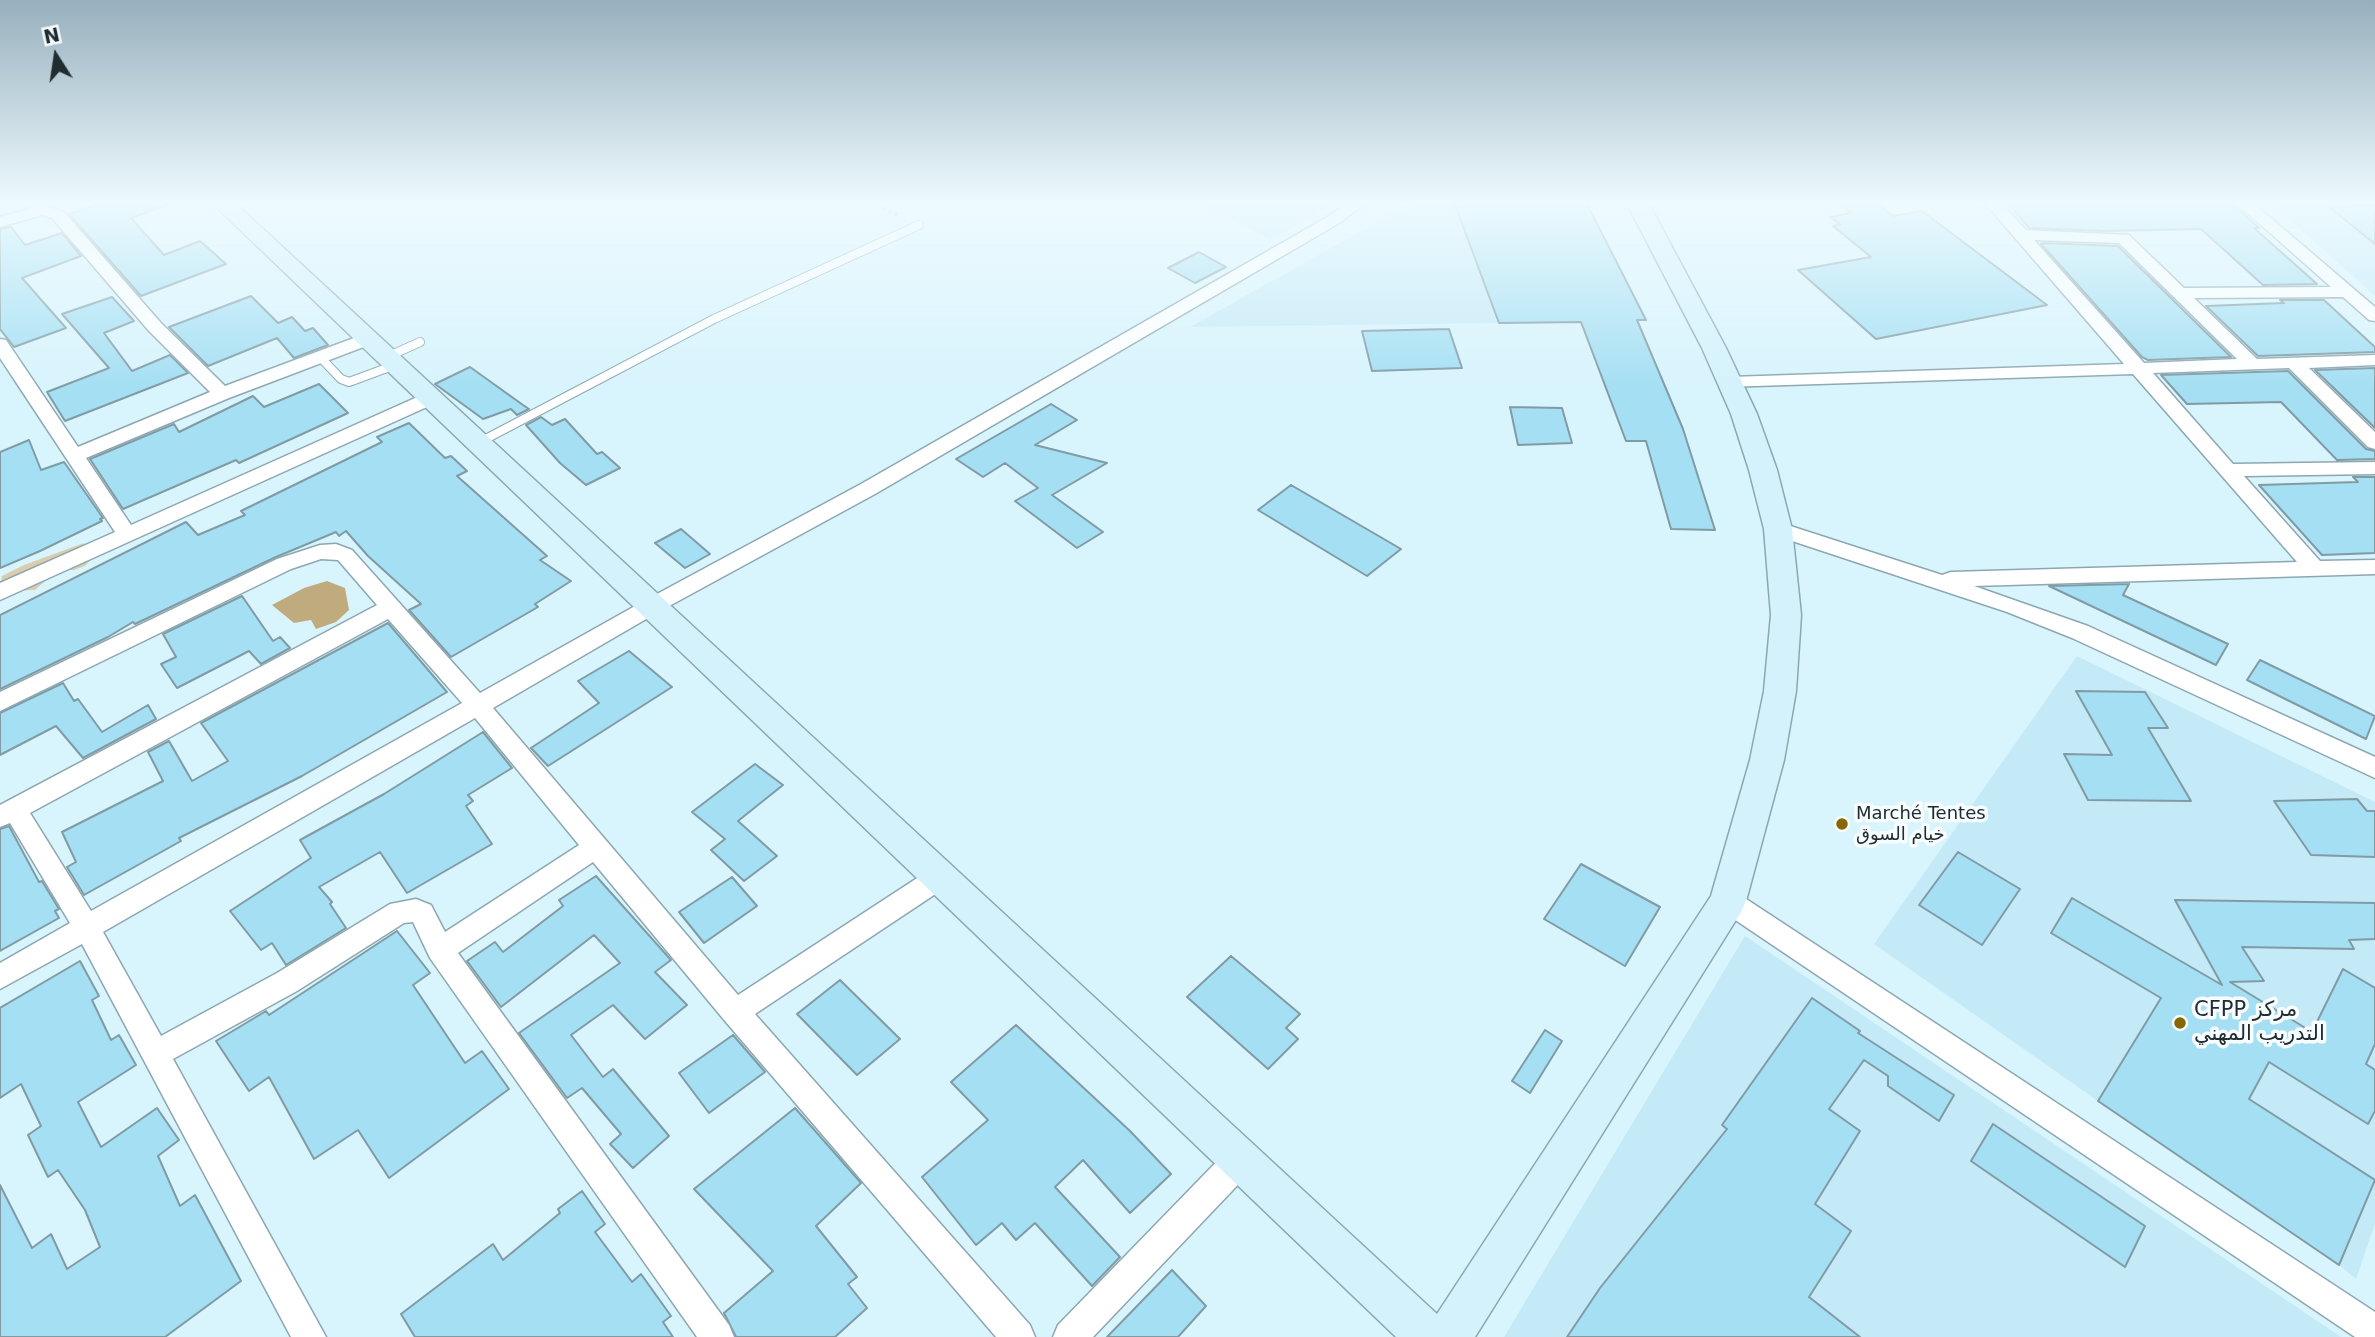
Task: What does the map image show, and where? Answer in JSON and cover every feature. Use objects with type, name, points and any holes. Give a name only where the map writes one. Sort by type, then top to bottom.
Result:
[{"type":"main road","points":[[288,264],[1429,1337]]},
{"type":"main road","points":[[1448,1337],[1728,901],[1767,760],[1780,691],[1786,615],[1778,529],[1744,414],[1669,264]]},
{"type":"street","points":[[101,264],[155,327],[222,394]]},
{"type":"street","points":[[0,977],[652,607],[879,482],[1256,264]]},
{"type":"street","points":[[2046,264],[2315,569]]},
{"type":"street","points":[[2150,264],[2252,364]]},
{"type":"street","points":[[2317,264],[2375,316]]},
{"type":"street","points":[[2180,293],[2350,292]]},
{"type":"street","points":[[0,344],[9,374],[73,456],[127,535]]},
{"type":"street","points":[[73,456],[222,394],[320,357],[383,354]]},
{"type":"street","points":[[1730,383],[2375,360]]},
{"type":"street","points":[[2294,363],[2375,443]]},
{"type":"street","points":[[0,592],[431,398]]},
{"type":"street","points":[[2227,470],[2375,468]]},
{"type":"street","points":[[1778,529],[2080,632],[2375,768]]},
{"type":"street","points":[[0,702],[306,555],[336,551],[345,555],[478,706],[735,1012],[1018,1337]]},
{"type":"street","points":[[1934,580],[2375,567]]},
{"type":"street","points":[[309,1337],[87,928],[7,813],[392,607]]},
{"type":"street","points":[[440,950],[596,847]]},
{"type":"street","points":[[735,1012],[940,877]]},
{"type":"street","points":[[1728,901],[2375,1331]]},
{"type":"street","points":[[155,1054],[286,982],[399,912],[408,909],[422,913],[440,950],[717,1337]]},
{"type":"street","points":[[1070,1337],[1240,1160]]},
{"type":"lane","points":[[478,443],[714,319],[833,264]]},
{"type":"lane","points":[[320,357],[341,379],[348,382],[383,354],[420,342]]},
{"type":"shaded area","points":[[1302,264],[1477,264],[1499,323],[1190,327]]},
{"type":"shaded area","points":[[2340,264],[2375,264],[2375,296]]},
{"type":"shaded area","points":[[84,543],[83,552],[94,556],[85,566],[74,570],[57,570],[35,590],[0,591],[2,576]]},
{"type":"shaded area","points":[[327,581],[345,588],[349,610],[336,622],[316,629],[311,620],[294,623],[272,605],[304,588]]},
{"type":"shaded area","name":"CFPP مركز التدريب المهني","points":[[2077,656],[2375,802],[2375,1224],[2356,1279],[1874,944]]},
{"type":"shaded area","points":[[1745,936],[2341,1337],[1504,1337]]},
{"type":"building","points":[[0,264],[58,264],[22,278],[66,328],[14,347],[0,329]]},
{"type":"building","points":[[113,264],[225,264],[141,296]]},
{"type":"building","points":[[1175,264],[1221,264],[1226,267],[1195,283],[1168,268]]},
{"type":"building","points":[[1477,264],[1618,264],[1646,320],[1637,320],[1683,429],[1715,530],[1671,529],[1646,441],[1626,441],[1581,322],[1499,323]]},
{"type":"building","points":[[1829,264],[1993,264],[2047,305],[1876,339],[1798,270]]},
{"type":"building","points":[[2059,264],[2137,264],[2231,357],[2148,360],[2142,357]]},
{"type":"building","points":[[2240,264],[2295,264],[2317,284],[2263,285]]},
{"type":"building","points":[[251,296],[278,323],[292,317],[305,331],[313,328],[328,345],[294,358],[277,338],[208,366],[169,327]]},
{"type":"building","points":[[112,297],[134,321],[104,333],[132,371],[170,355],[188,373],[65,421],[47,392],[109,368],[62,314]]},
{"type":"building","points":[[2280,300],[2324,300],[2375,347],[2375,352],[2258,356],[2206,306],[2284,303]]},
{"type":"building","points":[[1449,329],[1462,368],[1372,371],[1362,331]]},
{"type":"building","points":[[470,367],[529,409],[517,415],[511,409],[483,419],[435,384]]},
{"type":"building","points":[[2375,368],[2375,428],[2315,370]]},
{"type":"building","points":[[2288,371],[2366,449],[2375,451],[2375,459],[2337,460],[2281,402],[2187,404],[2161,375]]},
{"type":"building","points":[[319,384],[348,413],[239,463],[236,460],[123,509],[90,459],[174,424],[179,432],[253,396],[264,407]]},
{"type":"building","points":[[1051,404],[1077,420],[1035,445],[1107,463],[1052,495],[1103,532],[1077,548],[1015,501],[1038,488],[1005,463],[983,477],[956,459]]},
{"type":"building","points":[[1510,407],[1562,408],[1572,443],[1518,445]]},
{"type":"building","points":[[541,417],[552,425],[565,419],[597,454],[602,452],[620,468],[586,485],[560,463],[526,425]]},
{"type":"building","points":[[409,423],[445,458],[451,456],[467,471],[457,476],[547,556],[540,560],[571,581],[535,604],[538,607],[451,657],[409,610],[421,604],[368,556],[346,531],[339,536],[336,532],[276,557],[135,624],[133,622],[108,637],[0,689],[0,615],[186,522],[198,535],[245,515],[241,511],[382,442],[377,437]]},
{"type":"building","points":[[29,440],[41,470],[64,462],[103,518],[100,519],[102,521],[0,568],[0,452]]},
{"type":"building","points":[[2353,477],[2375,477],[2375,553],[2322,555],[2259,485],[2358,482]]},
{"type":"building","points":[[1291,485],[1401,549],[1367,576],[1258,510]]},
{"type":"building","points":[[681,529],[710,554],[685,568],[655,543]]},
{"type":"building","points":[[2129,584],[2123,595],[2228,644],[2216,665],[2049,586]]},
{"type":"building","points":[[242,596],[273,641],[280,637],[290,648],[261,664],[249,651],[177,688],[161,664],[176,657],[163,634]]},
{"type":"building","points":[[388,623],[447,692],[302,776],[179,838],[181,841],[84,895],[67,867],[76,862],[62,832],[163,781],[148,752],[169,741],[192,781],[228,761],[201,723]]},
{"type":"building","points":[[629,651],[672,687],[548,766],[531,748],[599,703],[578,681]]},
{"type":"building","points":[[2260,660],[2375,716],[2366,739],[2247,680]]},
{"type":"building","points":[[63,683],[74,701],[78,699],[102,732],[148,705],[156,719],[83,758],[56,726],[0,755],[0,713]]},
{"type":"building","points":[[2076,691],[2145,692],[2168,728],[2148,728],[2191,801],[2088,800],[2064,754],[2112,755]]},
{"type":"building","points":[[483,732],[512,768],[468,795],[473,801],[466,806],[492,844],[407,893],[380,852],[319,887],[332,902],[330,904],[346,928],[286,965],[272,943],[261,950],[230,911],[311,858],[300,840],[384,794]]},
{"type":"building","points":[[755,764],[783,785],[738,821],[777,856],[744,881],[711,850],[725,839],[692,812]]},
{"type":"building","points":[[2357,799],[2367,811],[2375,811],[2375,857],[2311,855],[2274,801]]},
{"type":"building","points":[[9,826],[39,882],[42,881],[59,909],[55,911],[59,918],[0,951],[0,829]]},
{"type":"building","points":[[1958,852],[2020,889],[1982,945],[1919,905]]},
{"type":"building","points":[[1581,864],[1660,907],[1625,966],[1544,919]]},
{"type":"building","points":[[596,876],[671,960],[655,972],[687,1005],[645,1039],[613,1005],[571,1035],[603,1077],[613,1069],[669,1136],[633,1168],[610,1144],[621,1134],[582,1088],[567,1098],[519,1033],[620,963],[594,935],[501,1007],[467,961],[495,942],[503,952],[563,906],[559,900]]},
{"type":"building","points":[[732,877],[757,906],[704,943],[679,912]]},
{"type":"building","points":[[2072,898],[2222,985],[2175,900],[2375,903],[2375,939],[2349,940],[2354,949],[2242,947],[2264,981],[2230,982],[2312,1032],[2343,969],[2375,988],[2375,1044],[2366,1064],[2375,1070],[2375,1111],[2368,1124],[2269,1062],[2249,1099],[2375,1180],[2339,1265],[2098,1101],[2161,998],[2051,933]]},
{"type":"building","points":[[397,931],[430,973],[413,985],[465,1063],[482,1051],[509,1089],[389,1178],[358,1130],[314,1159],[269,1077],[249,1091],[216,1041],[266,1011],[269,1015]]},
{"type":"building","points":[[1231,956],[1300,1014],[1286,1028],[1298,1039],[1268,1069],[1187,997]]},
{"type":"building","points":[[80,961],[99,996],[92,1000],[111,1040],[119,1035],[136,1065],[78,1102],[101,1147],[157,1108],[179,1140],[158,1156],[180,1206],[195,1195],[241,1281],[165,1337],[0,1337],[0,1185],[32,1248],[51,1234],[67,1269],[100,1247],[85,1210],[58,1170],[48,1177],[28,1135],[41,1126],[21,1084],[0,1098],[0,1008]]},
{"type":"building","points":[[840,980],[900,1039],[857,1075],[797,1014]]},
{"type":"building","points":[[1812,998],[1860,1031],[1858,1033],[1954,1095],[1939,1121],[1888,1086],[1888,1076],[1864,1060],[1829,1109],[1860,1131],[1815,1204],[1851,1231],[1809,1297],[1860,1337],[1567,1337],[1600,1288],[1727,1129],[1722,1125]]},
{"type":"building","points":[[1016,1025],[1130,1131],[1171,1174],[1130,1213],[1083,1160],[1055,1187],[1120,1257],[1092,1286],[1035,1223],[1016,1240],[1002,1223],[976,1245],[922,1177],[988,1120],[951,1082]]},
{"type":"building","points":[[1545,1030],[1562,1041],[1530,1093],[1512,1081]]},
{"type":"building","points":[[733,1035],[765,1072],[709,1113],[679,1073]]},
{"type":"building","points":[[795,1108],[861,1183],[816,1226],[857,1277],[848,1284],[867,1308],[835,1337],[736,1337],[724,1313],[773,1271],[694,1189]]},
{"type":"building","points":[[1993,1124],[2145,1226],[2125,1267],[1971,1161]]},
{"type":"building","points":[[582,1191],[605,1224],[595,1232],[632,1282],[641,1274],[671,1316],[663,1322],[673,1337],[415,1337],[401,1314],[493,1244],[503,1260],[560,1213],[558,1209]]},
{"type":"building","points":[[1172,1270],[1206,1306],[1178,1337],[1107,1337]]},
{"type":"place","name":"Marché Tentes خيام السوق","points":[[1842,824]]},
{"type":"place","name":"CFPP مركز التدريب المهني","points":[[2180,1023]]}]
